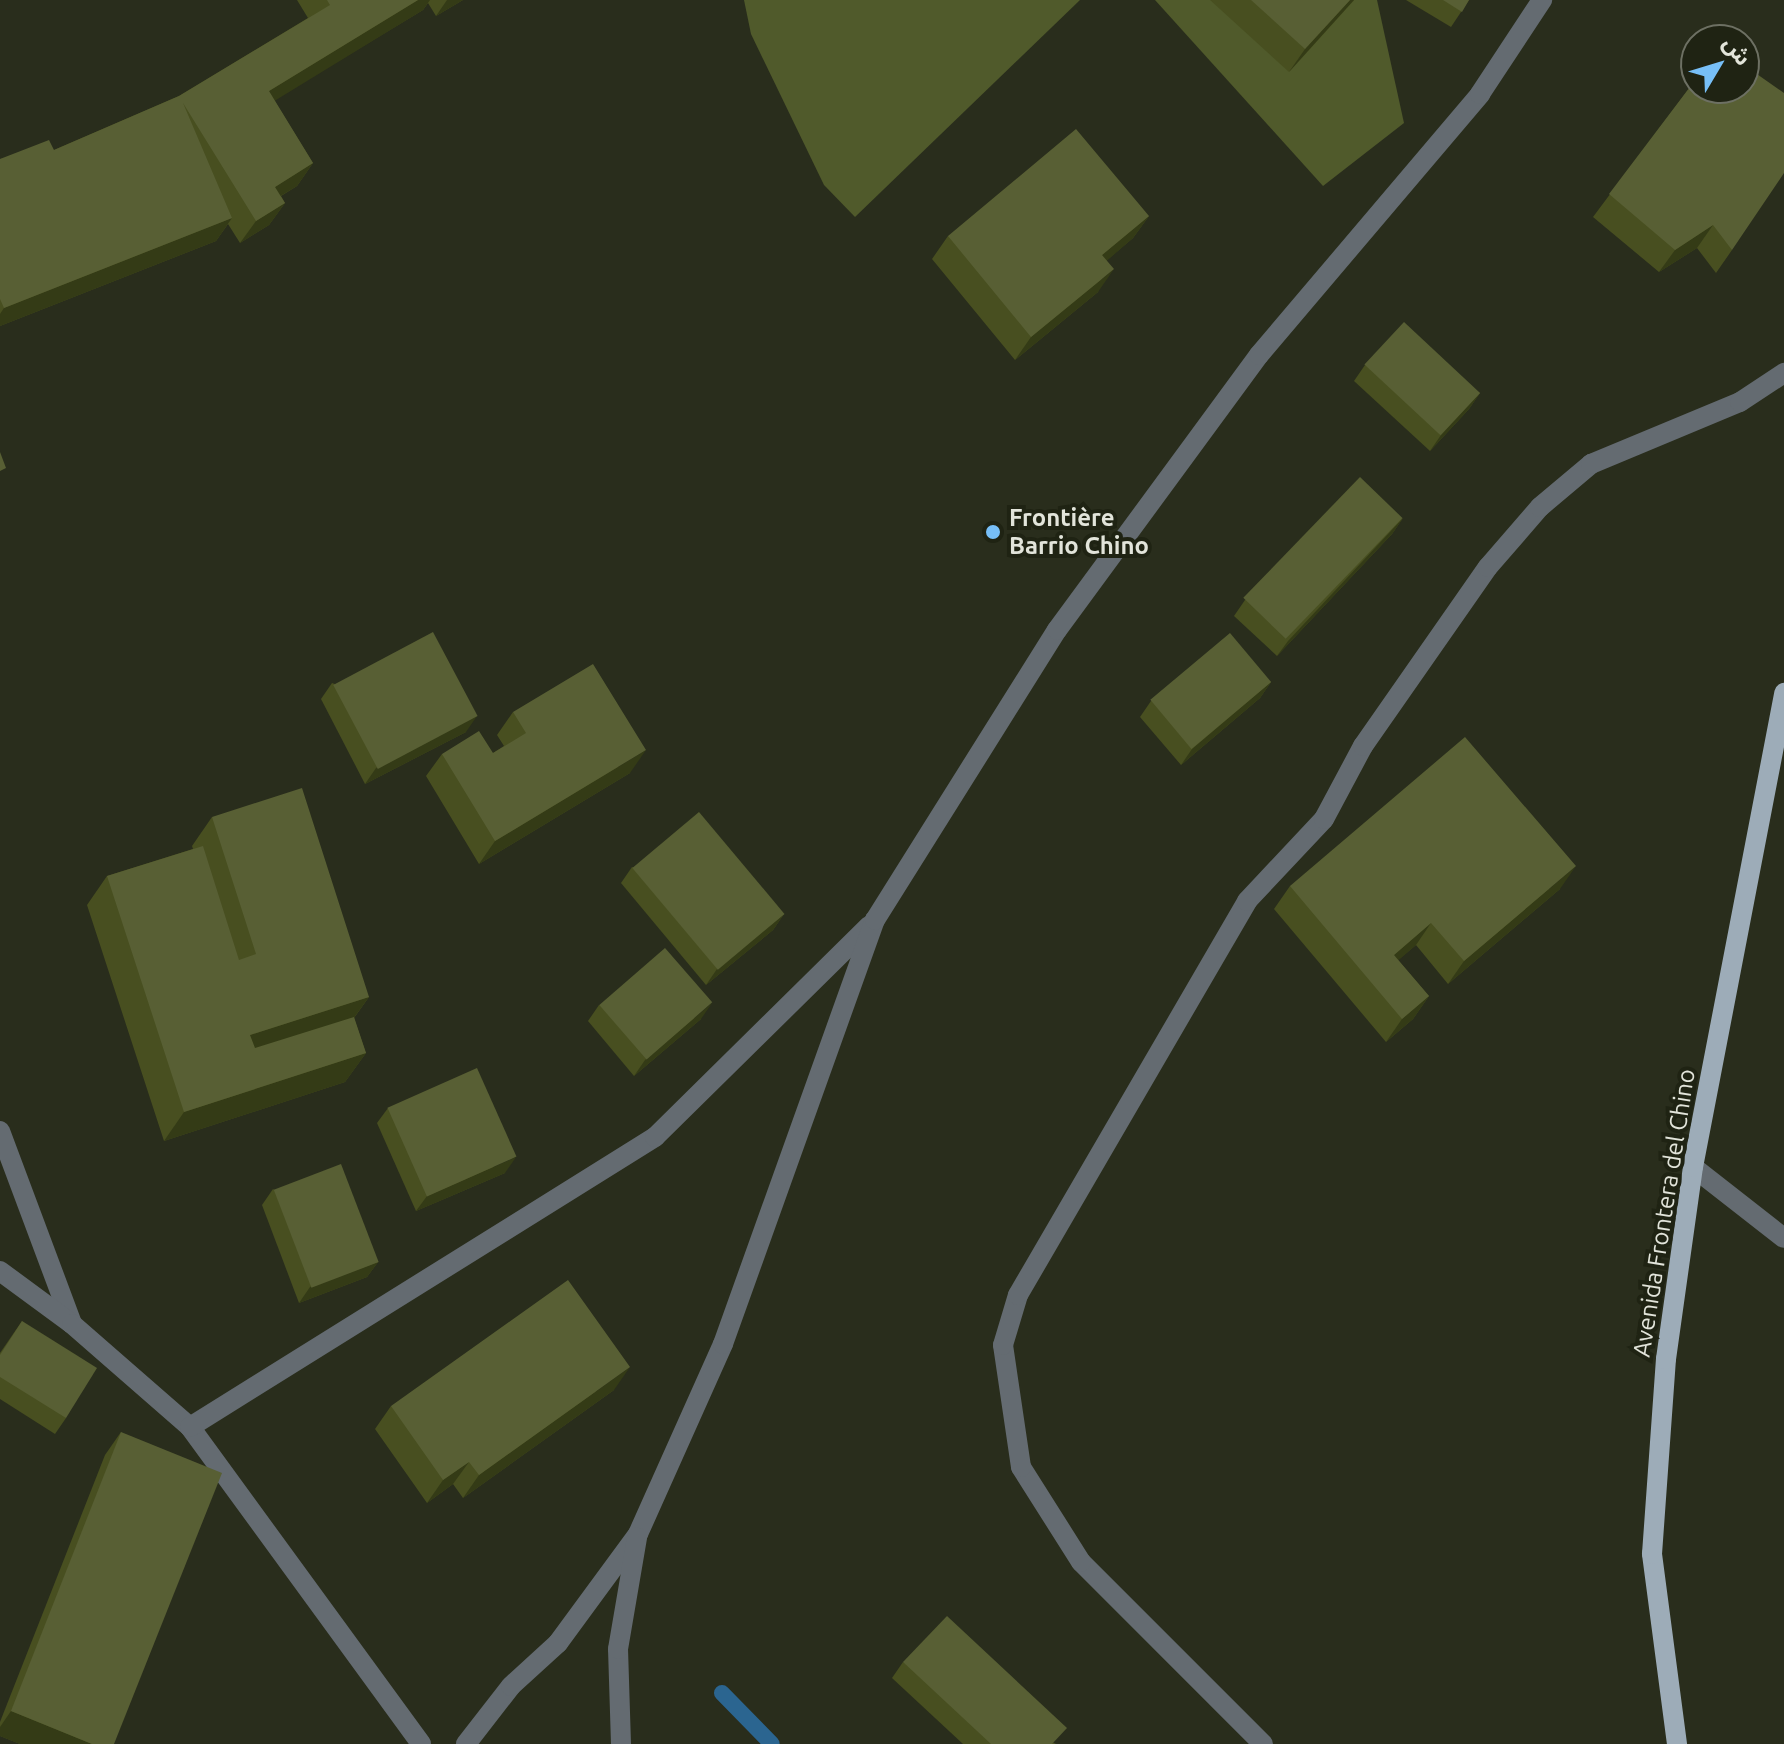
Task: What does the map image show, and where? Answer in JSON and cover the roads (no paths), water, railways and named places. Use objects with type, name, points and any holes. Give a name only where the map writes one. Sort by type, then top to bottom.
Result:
[{"type":"main road","name":"Avenida Frontera del Chino","points":[[1677,1744],[1661,1653],[1652,1554],[1666,1359],[1693,1167],[1784,693]]},
{"type":"street","points":[[466,1744],[511,1686],[558,1643],[638,1534],[723,1344],[875,920],[1075,605],[1259,355],[1480,94],[1542,0]]},
{"type":"street","points":[[1263,1744],[1081,1562],[1021,1467],[1003,1345],[1018,1295],[1247,901],[1324,819],[1363,746],[1488,567],[1540,507],[1591,464],[1740,402],[1784,373]]},
{"type":"street","points":[[190,1427],[655,1137],[875,920]]},
{"type":"street","points":[[0,1131],[72,1324]]},
{"type":"street","points":[[1693,1167],[1784,1238]]},
{"type":"street","points":[[0,1271],[72,1324],[190,1427],[421,1744]]},
{"type":"street","points":[[621,1744],[618,1649],[638,1534]]},
{"type":"waterway","points":[[722,1693],[772,1744]]},
{"type":"place","name":"Frontière Barrio Chino","points":[[993,532]]}]
